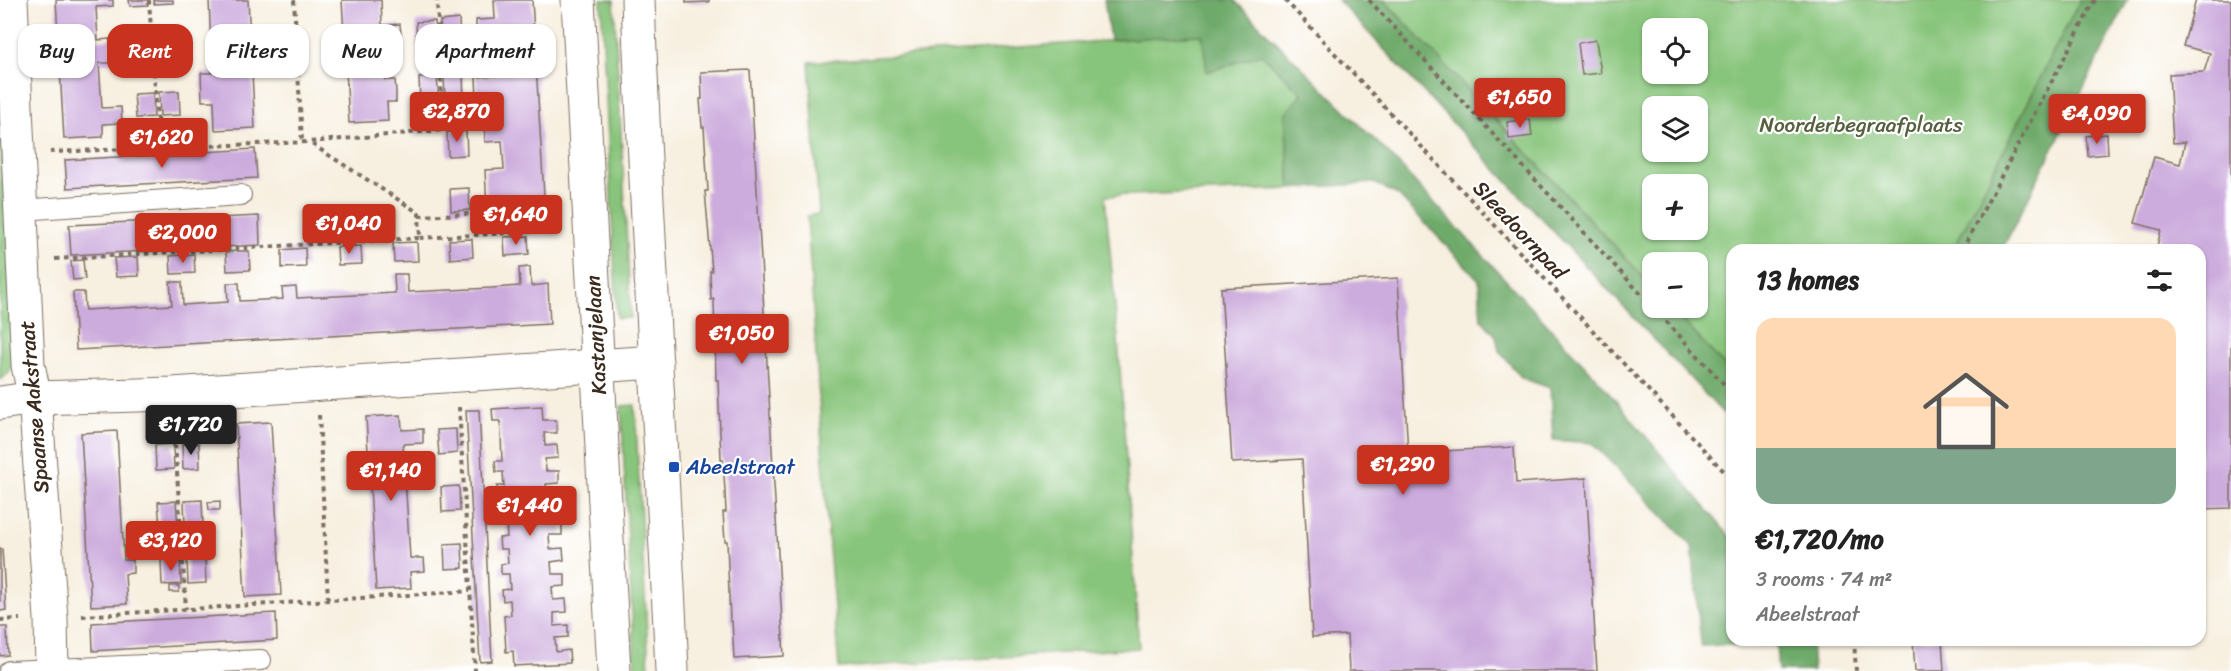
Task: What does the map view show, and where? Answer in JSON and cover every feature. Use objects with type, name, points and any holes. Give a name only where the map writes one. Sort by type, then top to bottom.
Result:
[{"type":"street","name":"Spaanse Aakstraat","points":[[11,0],[7,94],[17,153],[28,365],[35,398],[51,618],[52,670]]},
{"type":"street","name":"Kastanjelaan","points":[[578,0],[614,671]]},
{"type":"street","points":[[638,0],[672,671]]},
{"type":"street","points":[[0,403],[35,398],[172,393],[656,362]]},
{"type":"lane","points":[[21,210],[241,195]]},
{"type":"lane","points":[[9,671],[261,660]]},
{"type":"path","points":[[149,0],[159,147]]},
{"type":"path","points":[[294,0],[302,142]]},
{"type":"path","points":[[17,153],[309,142],[443,130],[437,0]]},
{"type":"path","name":"Sleedoornpad","points":[[1286,0],[1726,474]]},
{"type":"path","points":[[1369,0],[1642,295]]},
{"type":"path","points":[[1965,244],[2095,0]]},
{"type":"path","points":[[309,142],[419,213],[420,238]]},
{"type":"path","points":[[419,216],[589,219]]},
{"type":"path","points":[[23,261],[420,238],[589,219]]},
{"type":"path","points":[[1663,318],[1726,386]]},
{"type":"path","points":[[457,376],[474,671]]},
{"type":"path","points":[[318,383],[328,600]]},
{"type":"path","points":[[172,393],[186,609]]},
{"type":"path","points":[[0,620],[470,591]]},
{"type":"path","points":[[1854,646],[1856,671]]},
{"type":"green space","points":[[601,0],[614,0],[631,318],[617,318]]},
{"type":"green space","points":[[1104,0],[1234,0],[1390,155],[1602,384],[1726,532],[1726,645],[1701,646],[1692,546],[1592,443],[1553,440],[1550,388],[1522,378],[1499,351],[1496,336],[1481,319],[1479,280],[1398,195],[1374,183],[1290,189],[1285,114],[1302,94],[1262,54],[1207,72],[1202,35],[1110,40]]},
{"type":"green space","points":[[1338,0],[1384,0],[1642,276],[1642,318],[1680,318],[1726,368],[1726,417]]},
{"type":"green space","name":"Noorderbegraafplaats","points":[[1384,0],[2080,0],[1956,244],[1726,244],[1726,368],[1680,318],[1708,318],[1708,252],[1642,252],[1642,276]]},
{"type":"green space","points":[[2080,0],[2128,0],[2005,244],[1956,244]]},
{"type":"green space","points":[[1202,34],[1262,54],[1302,94],[1285,114],[1290,189],[1105,196],[1118,339],[1139,648],[839,668],[807,216],[819,214],[809,62]]},
{"type":"green space","points":[[0,137],[3,140],[14,361],[9,373],[0,380]]},
{"type":"green space","points":[[635,405],[649,671],[635,671],[621,406]]},
{"type":"green space","points":[[1776,646],[1811,646],[1813,671],[1778,671]]},
{"type":"building","points":[[56,0],[113,0],[113,6],[96,7],[98,40],[107,39],[107,63],[99,63],[102,108],[121,107],[122,123],[103,124],[103,137],[64,139],[60,78],[95,78],[95,24],[57,24]]},
{"type":"building","points":[[129,0],[148,0],[148,5],[130,6]]},
{"type":"building","points":[[154,0],[173,0],[173,3],[154,4]]},
{"type":"building","points":[[209,0],[248,0],[249,24],[210,24]]},
{"type":"building","points":[[342,0],[381,0],[382,24],[343,24]]},
{"type":"building","points":[[494,0],[532,0],[533,24],[476,24],[476,20],[495,19]]},
{"type":"building","points":[[686,0],[709,0],[709,2],[686,3]]},
{"type":"building","points":[[2196,0],[2231,0],[2231,508],[2206,509],[2206,244],[2158,244],[2161,230],[2135,223],[2154,157],[2180,164],[2185,142],[2173,143],[2169,74],[2204,72],[2210,53],[2183,46]]},
{"type":"building","points":[[459,19],[459,24],[440,24],[440,21]]},
{"type":"building","points":[[435,21],[435,24],[416,24],[416,22]]},
{"type":"building","points":[[1596,40],[1601,73],[1582,75],[1578,43]]},
{"type":"building","points":[[750,70],[784,656],[734,659],[727,541],[725,541],[723,512],[726,512],[723,460],[721,460],[718,380],[716,380],[714,299],[711,300],[710,271],[712,271],[705,191],[708,191],[700,99],[702,99],[701,72]]},
{"type":"building","points":[[201,73],[205,73],[205,78],[252,78],[255,128],[215,130],[214,101],[202,101]]},
{"type":"building","points":[[346,78],[395,80],[396,102],[387,102],[388,121],[349,123]]},
{"type":"building","points":[[419,78],[437,78],[439,100],[420,101]]},
{"type":"building","points":[[444,78],[463,78],[464,99],[445,100]]},
{"type":"building","points":[[476,78],[537,78],[544,195],[524,197],[525,208],[487,210],[485,170],[504,169],[502,141],[485,142],[484,114],[501,113],[500,97],[477,99]]},
{"type":"building","points":[[179,91],[180,115],[160,116],[159,92]]},
{"type":"building","points":[[153,93],[154,117],[136,118],[134,94]]},
{"type":"building","points":[[470,115],[470,126],[448,127],[447,116]]},
{"type":"building","points":[[1530,119],[1532,136],[1509,139],[1507,122]]},
{"type":"building","points":[[466,131],[467,155],[448,156],[447,132]]},
{"type":"building","points":[[2107,134],[2108,154],[2088,156],[2086,136]]},
{"type":"building","points":[[255,149],[257,178],[67,188],[65,160]]},
{"type":"building","points":[[469,188],[470,210],[451,211],[450,189]]},
{"type":"building","points":[[259,216],[260,245],[71,255],[69,225]]},
{"type":"building","points":[[528,236],[529,254],[505,256],[504,237]]},
{"type":"building","points":[[472,239],[473,257],[450,259],[449,240]]},
{"type":"building","points":[[417,242],[418,261],[394,262],[393,243]]},
{"type":"building","points":[[361,246],[362,264],[338,265],[337,247]]},
{"type":"building","points":[[305,248],[306,267],[282,268],[282,250]]},
{"type":"building","points":[[249,251],[250,270],[227,271],[226,252]]},
{"type":"building","points":[[194,254],[195,273],[171,274],[170,256]]},
{"type":"building","points":[[138,257],[139,276],[116,277],[114,258]]},
{"type":"building","points":[[83,260],[85,279],[73,280],[71,261]]},
{"type":"building","points":[[530,267],[531,286],[548,284],[550,324],[76,350],[73,292],[84,292],[85,310],[172,305],[170,282],[182,282],[183,305],[228,302],[227,283],[239,283],[240,301],[283,299],[282,288],[296,287],[297,298],[395,293],[394,274],[407,274],[408,292],[520,286],[519,268]]},
{"type":"building","points":[[1398,278],[1408,453],[1514,447],[1516,483],[1586,478],[1597,671],[1349,671],[1347,635],[1312,637],[1302,459],[1232,463],[1221,288]]},
{"type":"building","points":[[542,406],[543,420],[556,420],[557,433],[544,433],[545,446],[557,445],[558,458],[545,459],[546,471],[559,471],[559,483],[546,484],[547,497],[560,497],[561,509],[548,510],[549,523],[562,522],[562,535],[549,535],[550,549],[563,548],[564,560],[551,562],[552,574],[565,574],[565,586],[552,587],[553,600],[566,599],[567,612],[554,613],[554,626],[568,625],[568,637],[555,638],[556,652],[569,650],[570,663],[514,666],[513,651],[506,652],[504,616],[511,615],[510,600],[503,601],[502,590],[510,589],[509,574],[501,574],[501,564],[508,563],[507,549],[500,549],[499,538],[507,537],[506,523],[499,523],[498,513],[505,513],[504,498],[497,498],[497,486],[504,486],[503,472],[496,472],[495,461],[502,461],[500,421],[493,421],[492,409]]},
{"type":"building","points":[[466,410],[479,410],[492,661],[480,662]]},
{"type":"building","points":[[401,415],[402,430],[423,429],[423,443],[403,444],[410,558],[424,558],[425,571],[410,572],[411,588],[376,590],[366,417]]},
{"type":"building","points":[[271,422],[281,595],[245,597],[236,424]]},
{"type":"building","points":[[456,429],[457,453],[439,455],[437,430]]},
{"type":"building","points":[[117,431],[124,560],[133,560],[133,573],[125,574],[127,604],[91,606],[81,433]]},
{"type":"building","points":[[199,443],[200,468],[183,469],[182,444]]},
{"type":"building","points":[[173,444],[174,469],[156,470],[155,445]]},
{"type":"building","points":[[459,486],[460,511],[442,512],[441,487]]},
{"type":"building","points":[[202,500],[203,525],[185,526],[184,501]]},
{"type":"building","points":[[176,501],[178,527],[160,528],[158,502]]},
{"type":"building","points":[[220,501],[220,510],[209,510],[208,502]]},
{"type":"building","points":[[462,543],[463,568],[445,569],[444,544]]},
{"type":"building","points":[[0,549],[2,549],[6,610],[0,611]]},
{"type":"building","points":[[205,558],[206,583],[188,584],[187,559]]},
{"type":"building","points":[[180,559],[181,584],[162,585],[161,560]]},
{"type":"building","points":[[170,586],[179,586],[179,592],[170,592]]},
{"type":"building","points":[[276,613],[277,640],[93,651],[92,623]]},
{"type":"building","points":[[0,627],[7,627],[8,655],[0,656]]},
{"type":"building","points":[[1913,646],[1942,646],[1944,671],[1915,671]]},
{"type":"place","name":"Abeelstraat","points":[[674,467]]}]
